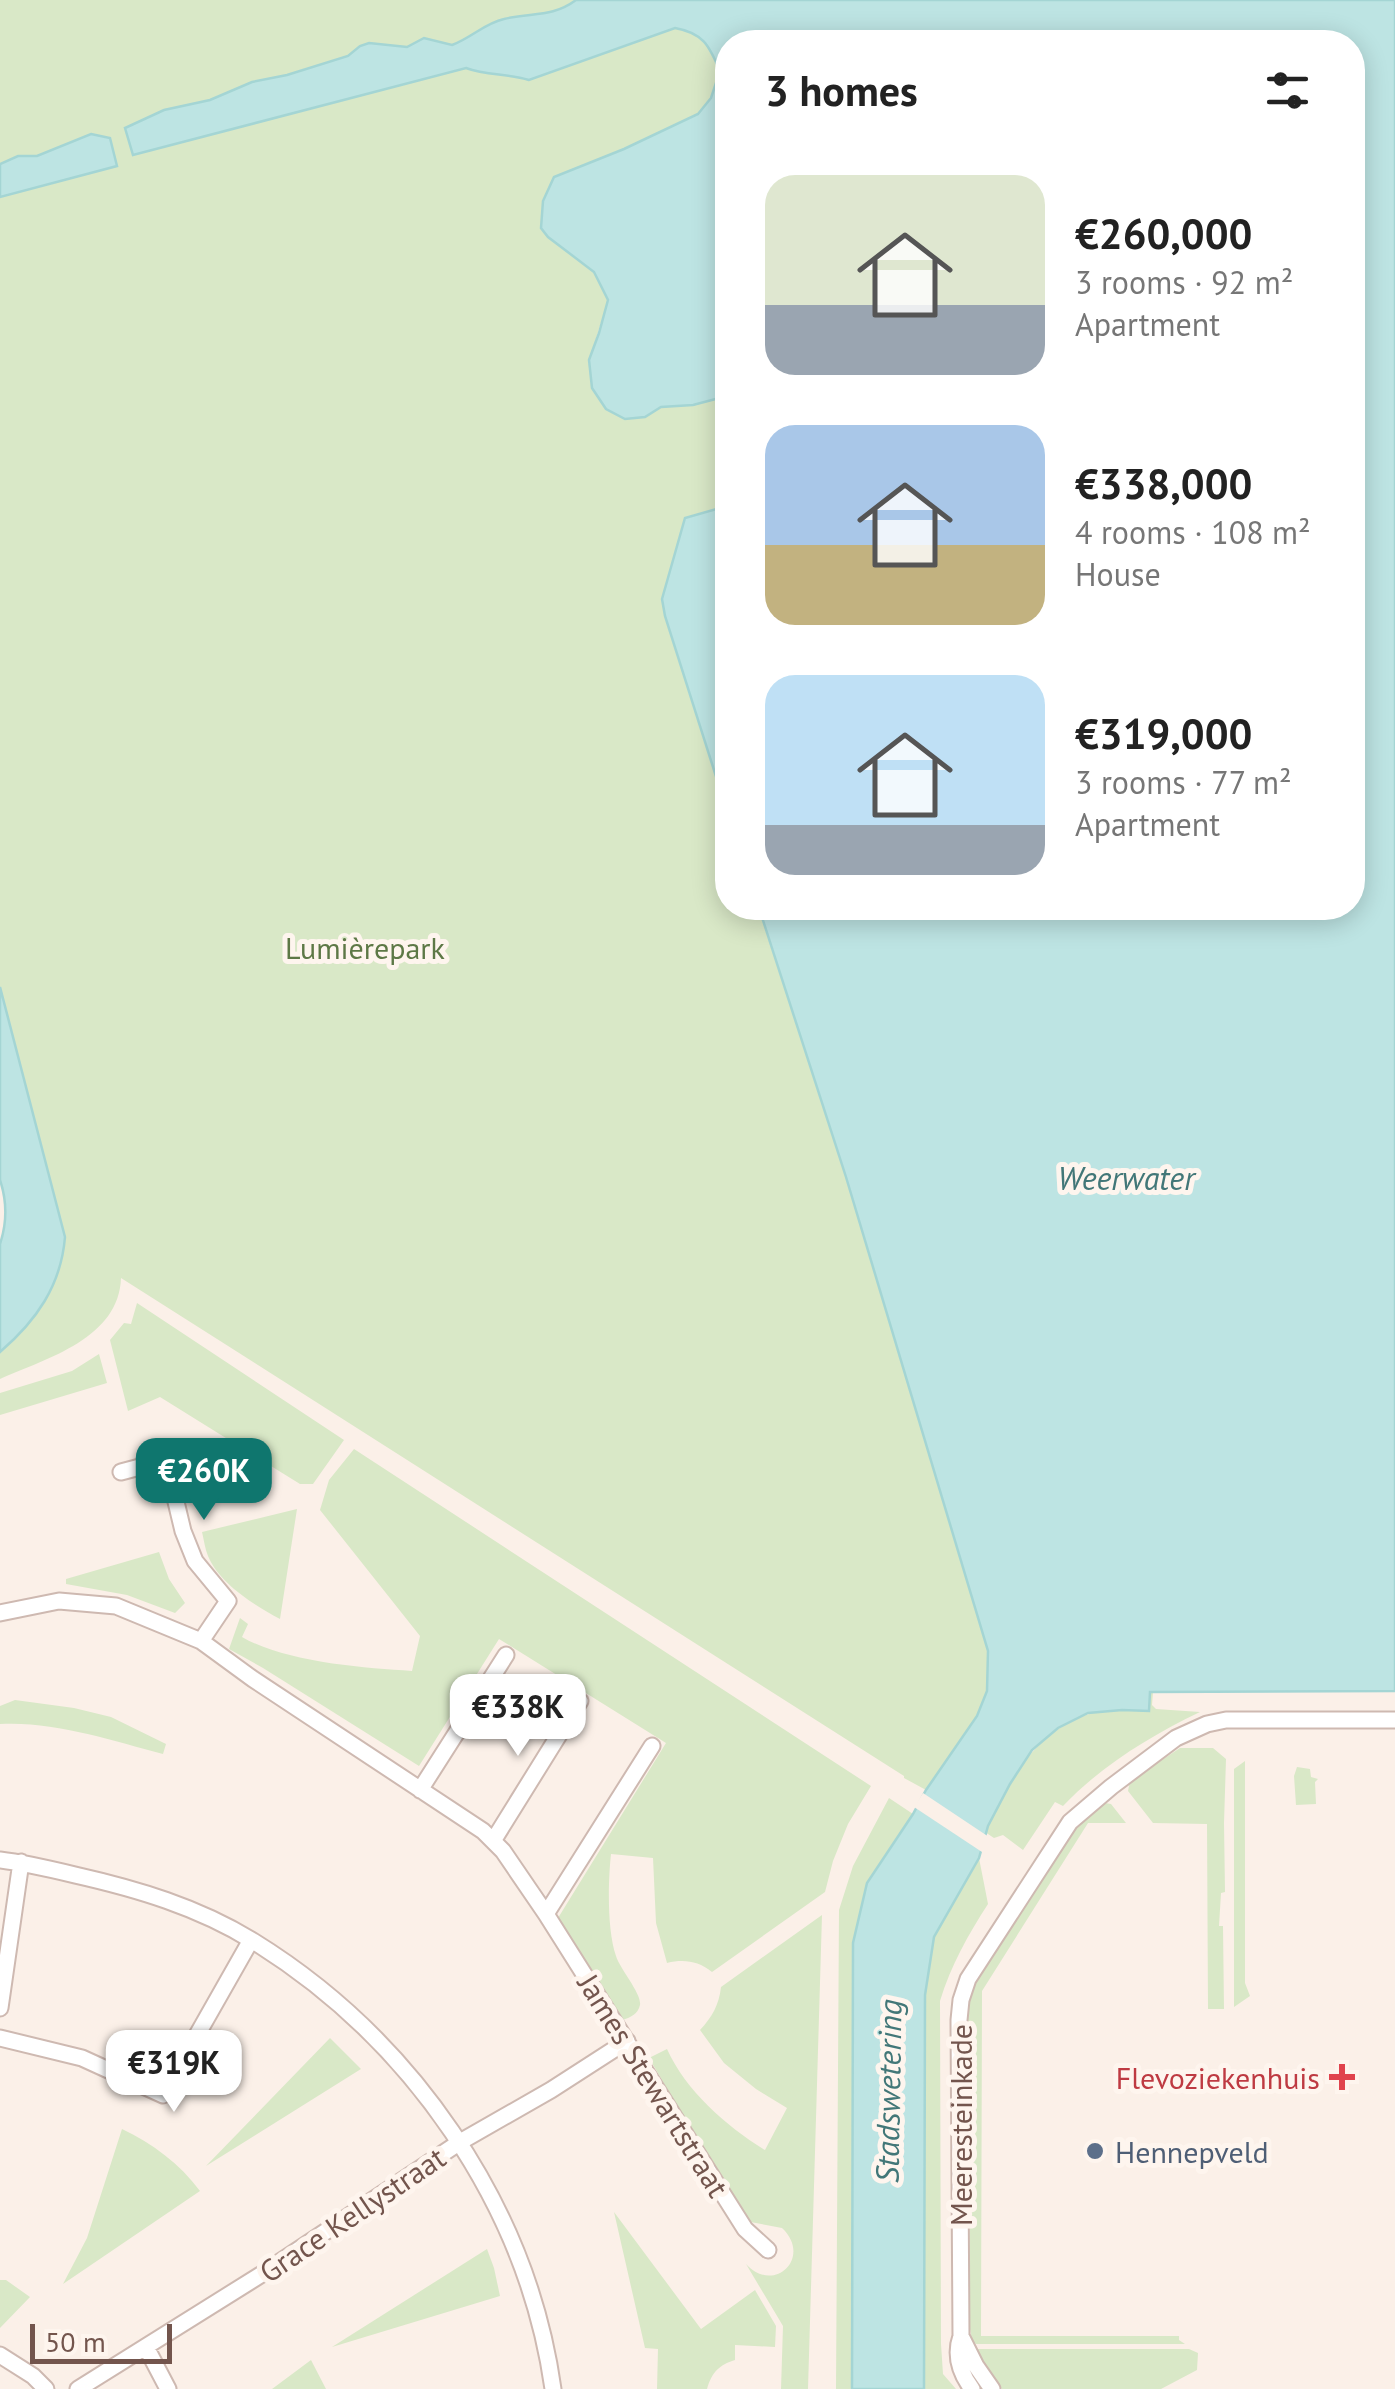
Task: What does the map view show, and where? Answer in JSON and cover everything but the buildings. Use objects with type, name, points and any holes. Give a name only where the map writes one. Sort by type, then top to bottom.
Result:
[{"type":"street","points":[[122,1472],[166,1460],[183,1531],[196,1562],[228,1601],[200,1641]]},
{"type":"street","name":"James Stewartstraat","points":[[0,1613],[59,1602],[116,1606],[200,1641],[494,1840],[546,1914],[745,2229],[768,2250]]},
{"type":"street","points":[[420,1790],[506,1655]]},
{"type":"street","points":[[494,1840],[580,1701]]},
{"type":"street","name":"Meeresteinkade","points":[[992,2389],[961,2336],[960,2000],[968,1980],[1070,1822],[1176,1738],[1226,1720],[1395,1720]]},
{"type":"street","points":[[546,1914],[652,1746]]},
{"type":"street","points":[[0,1860],[139,1889],[192,1911],[251,1940],[350,2013],[428,2096],[460,2142],[509,2232],[523,2265],[546,2346],[553,2389]]},
{"type":"street","points":[[0,2008],[21,1862]]},
{"type":"street","points":[[0,2038],[82,2058],[163,2095],[251,1940]]},
{"type":"street","name":"Grace Kellystraat","points":[[78,2389],[262,2274],[460,2142],[551,2090],[627,2040]]},
{"type":"street","name":"Meeresteinkade","points":[[961,2336],[958,2358],[962,2375],[972,2389]]},
{"type":"street","points":[[146,2347],[168,2389]]},
{"type":"street","points":[[0,2355],[46,2389]]},
{"type":"green space","name":"Lumièrepark","points":[[0,0],[576,0],[550,12],[497,21],[452,45],[424,38],[407,47],[368,43],[348,56],[252,82],[210,100],[164,110],[125,128],[133,155],[466,68],[530,80],[675,27],[699,37],[715,60],[711,98],[698,114],[554,177],[548,237],[594,272],[608,300],[589,361],[625,419],[645,417],[661,407],[715,399],[715,510],[685,519],[662,599],[715,773],[715,920],[763,920],[846,1177],[988,1651],[987,1691],[977,1716],[926,1790],[121,1278],[117,1299],[94,1331],[59,1354],[0,1379],[0,1352],[24,1329],[51,1290],[64,1242],[0,998]]},
{"type":"green space","points":[[137,1303],[344,1440],[313,1484],[300,1484],[160,1397],[128,1411],[110,1340],[124,1323],[131,1324]]},
{"type":"green space","points":[[99,1354],[107,1383],[0,1415],[0,1393],[72,1371]]},
{"type":"green space","points":[[354,1449],[871,1786],[848,1824],[825,1892],[712,1972],[691,1962],[667,1963],[656,1923],[653,1858],[611,1854],[609,1906],[613,1945],[640,2000],[636,2013],[623,2020],[558,1918],[666,1743],[499,1639],[419,1766],[229,1649],[240,1618],[248,1624],[242,1637],[260,1646],[348,1666],[412,1671],[420,1636],[320,1510],[329,1480]]},
{"type":"green space","points":[[297,1509],[280,1619],[249,1600],[220,1575],[208,1556],[202,1532]]},
{"type":"green space","points":[[159,1552],[169,1579],[185,1603],[175,1613],[127,1595],[66,1584],[66,1579]]},
{"type":"green space","points":[[1149,1692],[1153,1692],[1152,1705],[1156,1709],[1200,1712],[1127,1753],[1063,1806],[1055,1802],[1023,1850],[1003,1835],[994,1838],[985,1832],[1012,1779],[1051,1734],[1093,1713],[1149,1711]]},
{"type":"green space","points":[[15,1700],[111,1717],[166,1744],[163,1754],[61,1728],[0,1724],[0,1706]]},
{"type":"green space","points":[[1180,1748],[1213,1748],[1226,1759],[1225,1892],[1221,1893],[1219,1926],[1223,1926],[1224,2009],[1208,2009],[1207,1824],[1153,1823],[1128,1791],[1130,1781]]},
{"type":"green space","points":[[1245,1761],[1245,1983],[1250,1996],[1234,2007],[1234,1769]]},
{"type":"green space","points":[[1297,1767],[1310,1769],[1311,1777],[1318,1779],[1316,1804],[1296,1805]]},
{"type":"green space","points":[[889,1798],[913,1814],[867,1883],[853,1943],[852,2389],[836,2389],[839,1910],[853,1866]]},
{"type":"green space","points":[[1105,1803],[1111,1804],[1126,1823],[1088,1823],[982,1991],[981,2336],[1179,2336],[1185,2344],[976,2344],[969,2323],[970,2104],[966,2010],[975,1981],[1073,1831]]},
{"type":"green space","points":[[979,1858],[988,1904],[949,1975],[940,2001],[941,2344],[943,2374],[956,2389],[924,2389],[925,1994],[934,1937]]},
{"type":"green space","points":[[822,1915],[808,2389],[781,2389],[783,2326],[746,2264],[757,2273],[778,2274],[792,2260],[791,2239],[782,2228],[745,2221],[649,2058],[667,2049],[708,2106],[765,2150],[787,2108],[724,2063],[700,2030],[714,2010],[721,1987]]},
{"type":"green space","points":[[330,2038],[361,2069],[206,2166]]},
{"type":"green space","points":[[122,2129],[165,2155],[200,2191],[63,2284],[87,2238]]},
{"type":"green space","points":[[614,2212],[701,2329],[755,2290],[776,2326],[775,2347],[735,2345],[735,2360],[717,2370],[707,2389],[657,2389],[658,2349],[645,2348]]},
{"type":"green space","points":[[487,2249],[500,2296],[332,2347]]},
{"type":"green space","points":[[0,2280],[30,2297],[0,2328]]},
{"type":"green space","points":[[975,2349],[1189,2349],[1198,2353],[1197,2370],[1161,2389],[1002,2389]]},
{"type":"green space","points":[[311,2360],[326,2389],[272,2389]]},
{"type":"water","name":"Weerwater","points":[[576,0],[1395,0],[1395,1691],[1150,1692],[1149,1711],[1088,1713],[1058,1728],[1032,1750],[1010,1784],[988,1826],[979,1858],[934,1937],[925,1995],[924,2389],[852,2389],[853,1943],[867,1883],[977,1716],[987,1691],[988,1651],[846,1177],[763,920],[1365,920],[1365,30],[715,30],[715,61],[699,37],[675,28],[529,80],[466,68],[133,155],[125,128],[164,110],[210,100],[252,82],[348,56],[369,43],[407,47],[424,38],[452,45],[497,21],[567,6]]},
{"type":"water","name":"Weerwater","points":[[715,86],[715,399],[661,407],[645,417],[625,419],[606,409],[592,388],[589,360],[608,300],[594,272],[541,228],[543,201],[554,177],[698,114]]},
{"type":"water","points":[[91,134],[110,138],[117,166],[0,197],[0,164],[18,156],[37,156]]},
{"type":"water","points":[[715,510],[715,773],[662,599],[685,518]]},
{"type":"water","points":[[0,987],[65,1237],[52,1287],[25,1328],[0,1352],[0,1244],[5,1212],[0,1180]]},
{"type":"pier","points":[[923,1793],[989,1837],[985,1854],[914,1807]]},
{"type":"place","name":"Flevoziekenhuis","points":[[1342,2077]]},
{"type":"place","name":"Hennepveld","points":[[1095,2151]]},
{"type":"water label","name":"Stadswetering","points":[[888,2091]]}]
